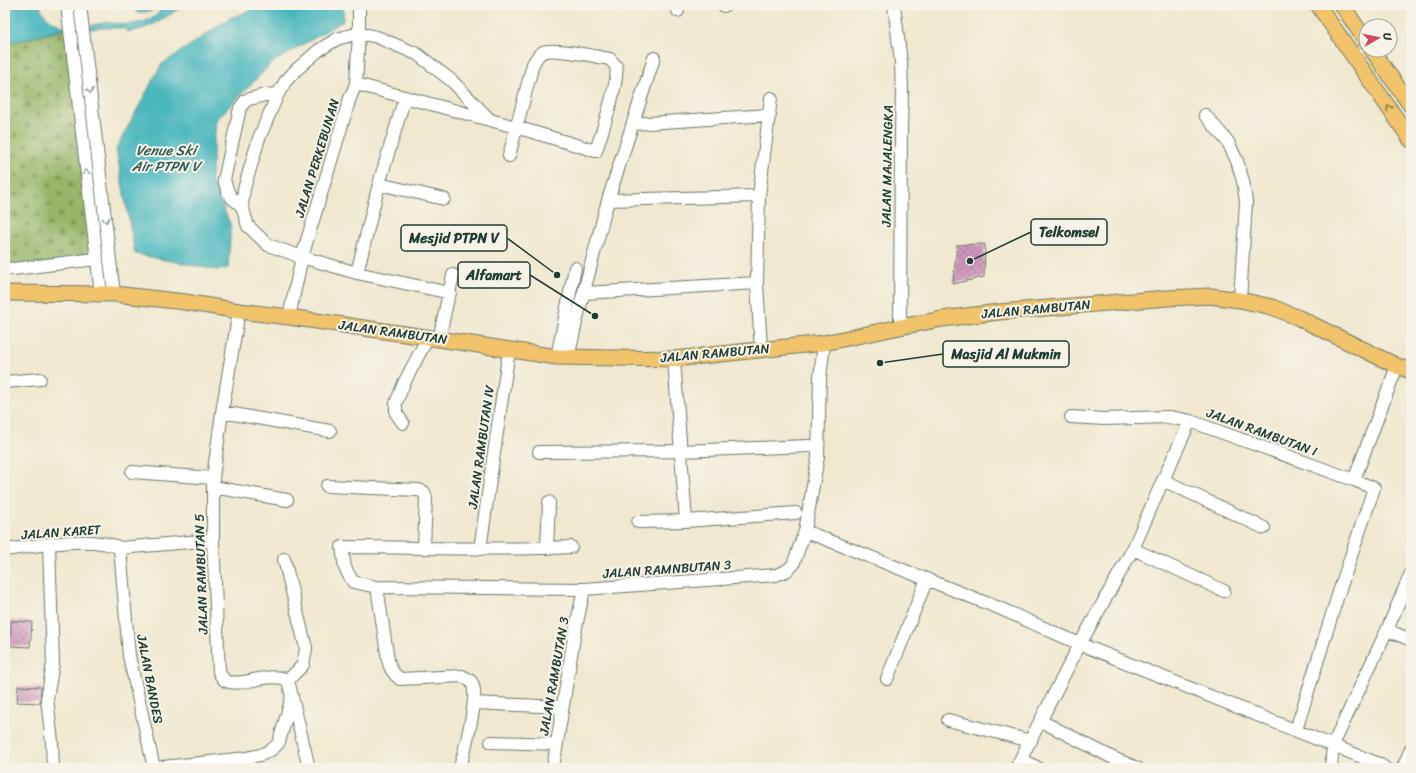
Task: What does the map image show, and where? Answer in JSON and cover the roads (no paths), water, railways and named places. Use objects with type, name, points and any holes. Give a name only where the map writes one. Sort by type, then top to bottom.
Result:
[{"type":"main road","points":[[1318,5],[1411,140]]},
{"type":"main road","points":[[1342,5],[1358,30]]},
{"type":"main road","points":[[1337,34],[1353,23]]},
{"type":"main road","points":[[1378,58],[1409,97]]},
{"type":"main road","name":"JALAN RAMBUTAN","points":[[5,293],[108,294],[185,302],[562,358],[674,359],[824,343],[942,319],[999,312],[1210,296],[1240,300],[1272,307],[1299,318],[1404,368]]},
{"type":"street","points":[[67,5],[96,259],[108,294]]},
{"type":"street","points":[[80,5],[108,294]]},
{"type":"street","name":"JALAN PERKEBUNAN","points":[[288,317],[302,257],[350,98],[356,84],[359,5]]},
{"type":"street","name":"JALAN MAJALENGKA","points":[[894,5],[901,62],[902,92],[900,130],[900,327]]},
{"type":"street","points":[[450,293],[357,273],[302,257],[268,245],[248,226],[242,206],[244,189],[259,138],[278,94],[296,70],[319,50],[337,39],[359,33],[377,38],[417,54],[452,81],[490,120]]},
{"type":"street","points":[[356,84],[516,127],[596,151],[611,100],[616,75],[616,66],[610,59],[554,51],[542,52],[533,64],[516,127],[509,156]]},
{"type":"street","points":[[562,358],[584,293],[608,200],[654,58]]},
{"type":"street","points":[[75,70],[87,68]]},
{"type":"street","points":[[242,206],[232,198],[228,192],[224,180],[240,108],[246,100],[265,94],[278,94]]},
{"type":"street","points":[[357,273],[379,184],[405,97]]},
{"type":"street","points":[[761,349],[757,283],[759,196],[771,98]]},
{"type":"street","points":[[633,124],[770,115]]},
{"type":"street","points":[[1205,115],[1228,142],[1238,161],[1243,181],[1246,202],[1240,300]]},
{"type":"street","points":[[379,184],[444,199]]},
{"type":"street","points":[[608,200],[759,196]]},
{"type":"street","points":[[5,268],[13,269],[96,259]]},
{"type":"street","points":[[562,358],[576,268]]},
{"type":"street","points":[[403,423],[396,413],[396,403],[404,383],[434,338],[450,293],[453,274]]},
{"type":"street","points":[[584,293],[757,283]]},
{"type":"street","name":"JALAN RAMBUTAN 5","points":[[238,311],[222,412],[213,483],[213,540],[218,666],[219,672],[223,679],[232,683],[272,676],[288,680]]},
{"type":"street","name":"JALAN RAMNBUTAN 3","points":[[424,547],[342,547],[345,568],[353,582],[377,587],[584,589],[776,575],[786,571],[793,565],[805,532],[818,457],[820,377],[824,343]]},
{"type":"street","name":"JALAN RAMBUTAN IV","points":[[480,549],[509,350]]},
{"type":"street","points":[[674,359],[686,522]]},
{"type":"street","points":[[1354,480],[1404,368]]},
{"type":"street","points":[[5,382],[40,379]]},
{"type":"street","points":[[222,412],[330,431]]},
{"type":"street","points":[[1071,417],[1169,417],[1190,421]]},
{"type":"street","name":"JALAN RAMBUTAN I","points":[[1019,763],[1080,644],[1133,549],[1190,421],[1374,488],[1338,595],[1296,730]]},
{"type":"street","points":[[539,452],[809,446]]},
{"type":"street","points":[[132,472],[213,483],[287,500]]},
{"type":"street","points":[[1163,480],[1264,528]]},
{"type":"street","points":[[327,486],[418,490],[424,492],[426,498],[424,547],[480,549],[571,547]]},
{"type":"street","points":[[547,548],[549,502]]},
{"type":"street","points":[[638,522],[686,522],[796,513]]},
{"type":"street","points":[[805,532],[927,579],[1080,644],[1333,745],[1381,767]]},
{"type":"street","name":"JALAN KARET","points":[[5,550],[49,544],[99,542],[120,548],[213,540]]},
{"type":"street","points":[[49,544],[53,663],[47,700],[52,742],[52,768]]},
{"type":"street","name":"JALAN BANDES","points":[[120,548],[129,656],[154,768]]},
{"type":"street","points":[[1133,549],[1224,591]]},
{"type":"street","points":[[284,559],[306,648],[302,664],[288,680],[291,699],[309,768]]},
{"type":"street","points":[[1331,768],[1333,745],[1387,630],[1411,573]]},
{"type":"street","points":[[887,679],[927,579]]},
{"type":"street","points":[[377,587],[388,660],[390,669],[395,675],[400,679],[462,676],[473,684],[474,702],[460,768]]},
{"type":"street","name":"JALAN RAMBUTAN 3","points":[[553,768],[574,636],[584,589]]},
{"type":"street","points":[[1387,630],[1411,640]]},
{"type":"street","points":[[154,768],[247,758],[259,756],[267,752],[280,742],[291,699]]},
{"type":"street","points":[[474,702],[562,707]]},
{"type":"street","points":[[948,720],[1030,741]]},
{"type":"street","points":[[1041,721],[1137,768]]},
{"type":"street","points":[[491,742],[556,744]]},
{"type":"street","points":[[1403,768],[1411,749]]},
{"type":"street","points":[[1019,763],[1038,768]]},
{"type":"water","points":[[5,5],[40,5],[44,14],[51,20],[70,28],[83,28],[107,22],[128,24],[149,20],[160,11],[155,6],[153,7],[154,10],[151,11],[136,12],[137,9],[144,8],[147,5],[181,5],[180,8],[162,20],[135,31],[127,32],[125,29],[120,28],[97,28],[77,32],[65,29],[19,41],[5,43]]},
{"type":"water","name":"Venue Ski Air PTPN V","points":[[264,5],[344,5],[343,21],[272,63],[216,120],[211,180],[231,226],[228,268],[216,270],[135,254],[116,149],[161,65],[230,18]]},
{"type":"place","name":"Telkomsel","points":[[970,261]]},
{"type":"place","name":"Mesjid PTPN V","points":[[557,275]]},
{"type":"place","name":"Alfamart","points":[[595,316]]},
{"type":"place","name":"Masjid Al Mukmin","points":[[880,363]]}]
